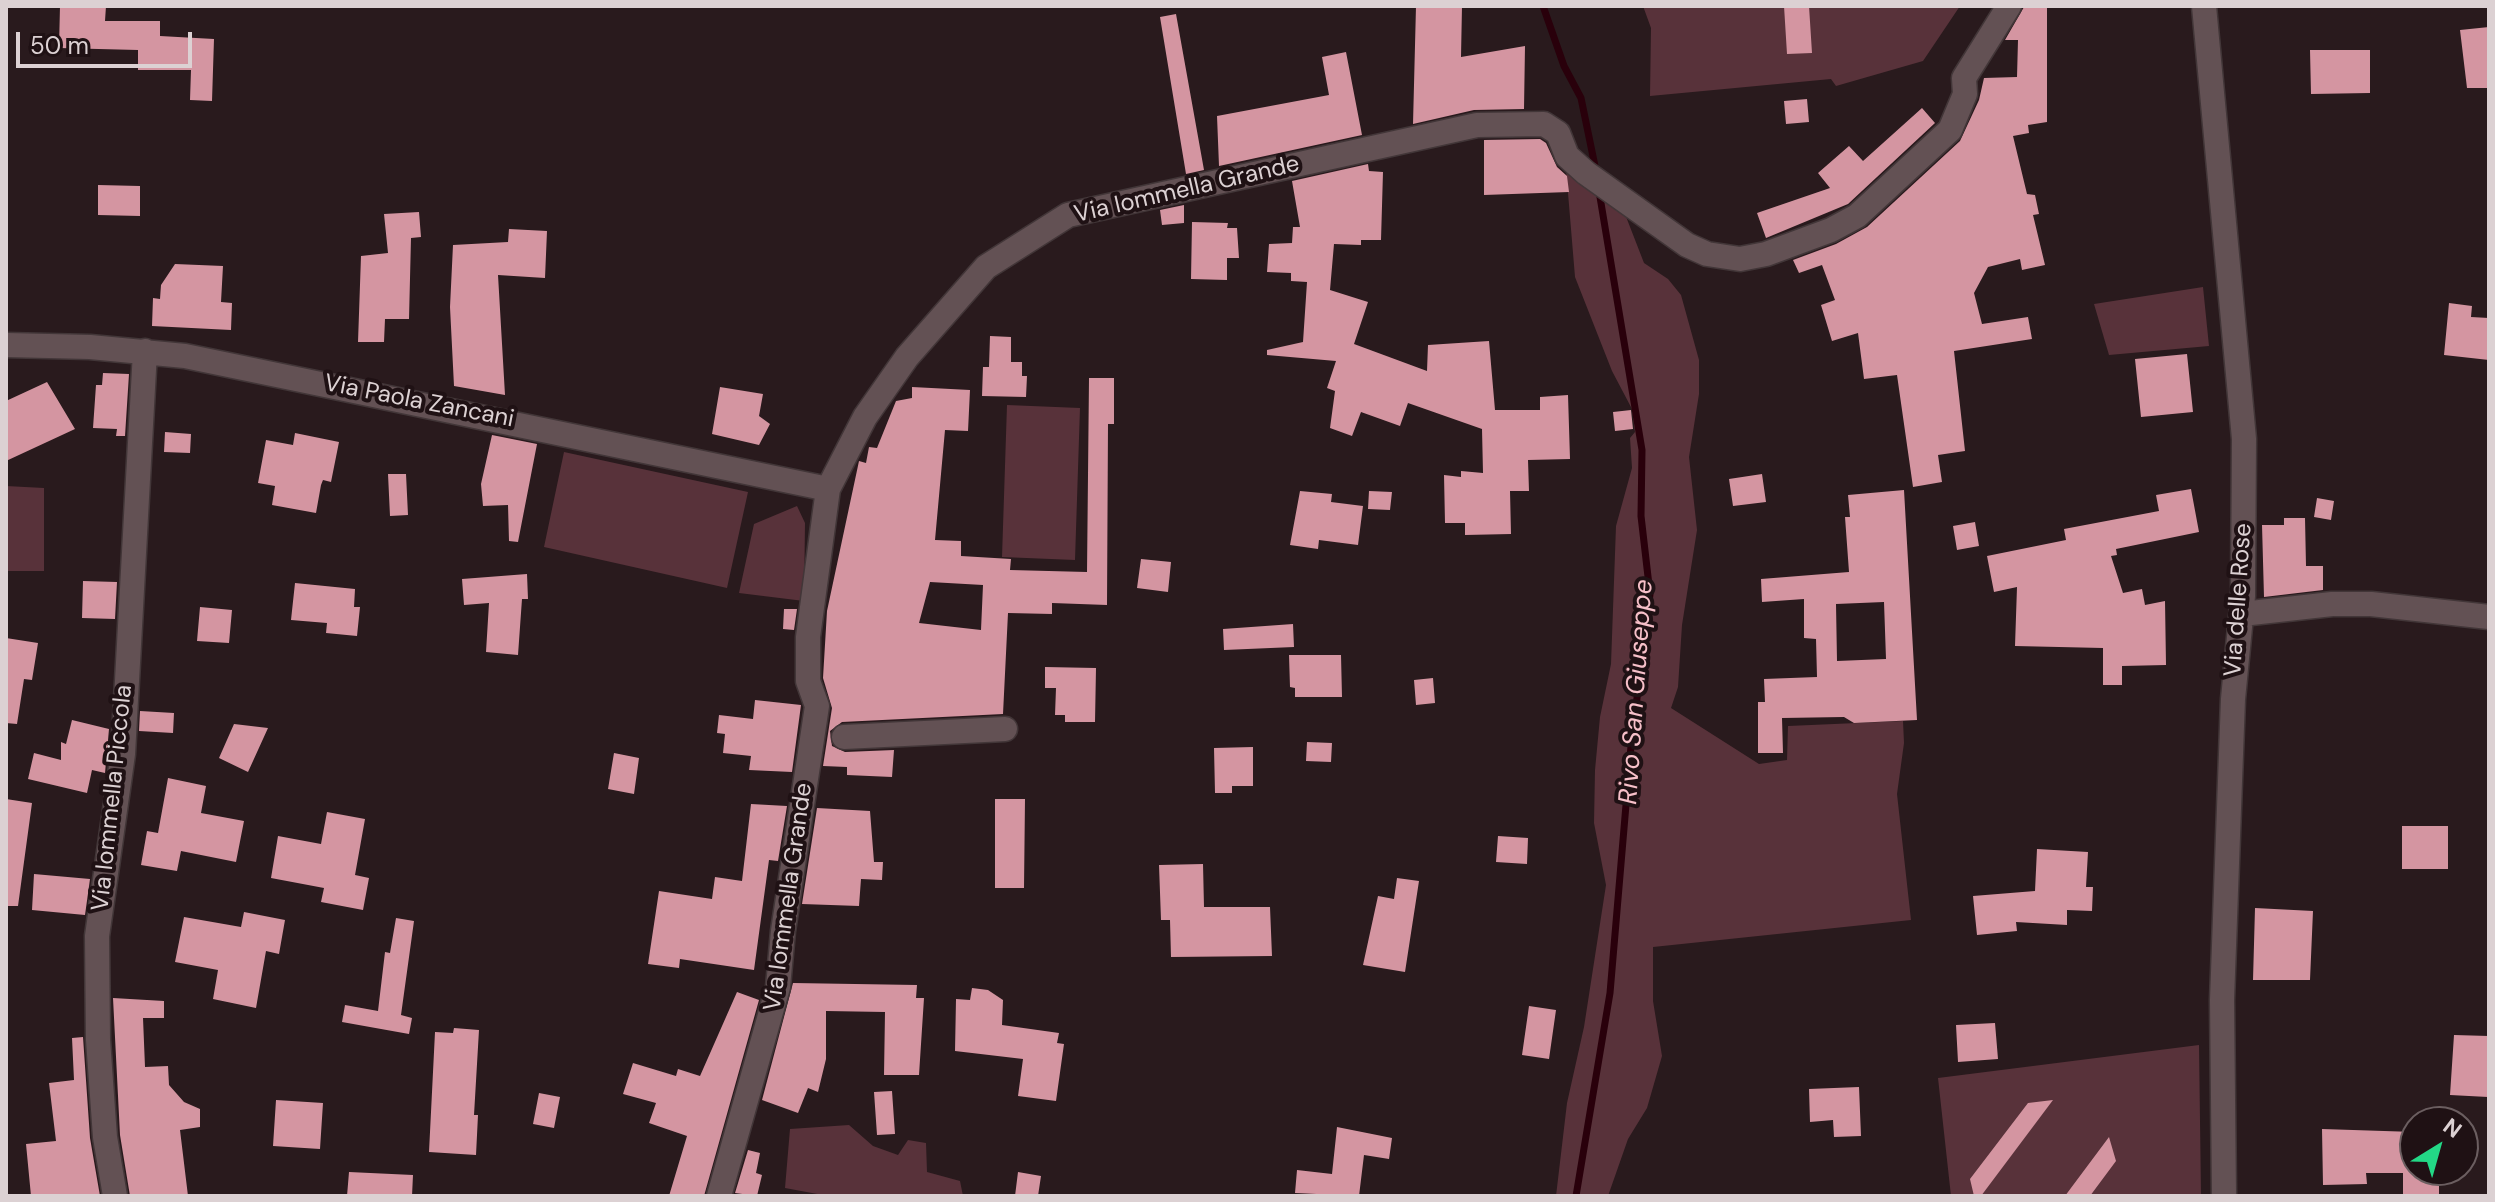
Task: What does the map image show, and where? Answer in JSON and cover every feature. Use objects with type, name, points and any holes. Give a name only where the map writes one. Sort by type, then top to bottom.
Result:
[{"type":"street","name":"Via Iommella Grande","points":[[719,1196],[742,1105],[775,1006],[828,736],[808,681],[808,637],[828,489],[865,417],[907,357],[986,267],[1068,215],[1477,125],[1544,124],[1558,133],[1567,156],[1637,211],[1697,249],[1740,259],[1766,254],[1818,235],[1857,216],[1950,130],[1965,94],[1964,78],[2009,6]]},
{"type":"street","name":"Via delle Rose","points":[[2204,6],[2243,421],[2242,614],[2233,699],[2222,1000],[2224,1196]]},
{"type":"street","name":"Via Paola Zancani","points":[[6,345],[145,351],[259,370],[828,489]]},
{"type":"street","name":"Via Iommella Piccola","points":[[115,1196],[105,1137],[98,1040],[97,936],[123,754],[145,351]]},
{"type":"street","points":[[2242,614],[2332,604],[2413,608],[2489,617]]},
{"type":"street","points":[[828,736],[1005,729]]},
{"type":"shaded area","points":[[1643,6],[1960,6],[1923,61],[1836,86],[1831,79],[1650,96],[1651,28]]},
{"type":"shaded area","points":[[1566,169],[1625,214],[1644,263],[1668,279],[1681,295],[1699,360],[1699,394],[1689,457],[1697,530],[1682,625],[1678,687],[1671,708],[1759,764],[1787,760],[1788,726],[1903,721],[1904,743],[1897,794],[1911,920],[1653,947],[1653,1001],[1662,1056],[1647,1108],[1628,1139],[1608,1196],[1556,1196],[1567,1103],[1584,1027],[1606,885],[1594,823],[1595,770],[1600,717],[1611,664],[1616,526],[1632,468],[1630,438],[1635,432],[1632,409],[1612,371],[1575,277]]},
{"type":"shaded area","points":[[2203,287],[2209,346],[2109,355],[2094,304]]},
{"type":"shaded area","points":[[1007,405],[1080,408],[1075,560],[1002,557]]},
{"type":"shaded area","points":[[564,452],[748,492],[727,588],[544,547]]},
{"type":"shaded area","points":[[6,486],[44,488],[44,571],[6,571]]},
{"type":"shaded area","points":[[797,506],[805,523],[804,601],[739,593],[754,524]]},
{"type":"shaded area","points":[[2199,1045],[2201,1196],[1951,1196],[1938,1078]]},
{"type":"shaded area","points":[[849,1125],[873,1146],[898,1155],[908,1140],[926,1143],[927,1172],[960,1181],[963,1196],[828,1196],[785,1188],[790,1129]]},
{"type":"building","points":[[60,6],[106,6],[105,21],[160,21],[160,36],[214,39],[212,101],[190,100],[191,70],[138,70],[138,50],[59,48]]},
{"type":"building","points":[[1416,6],[1462,6],[1461,57],[1525,46],[1524,109],[1474,110],[1413,124]]},
{"type":"building","points":[[1784,6],[1809,6],[1812,53],[1787,54]]},
{"type":"building","points":[[2047,6],[2047,122],[2028,125],[2029,133],[2013,136],[2027,194],[2035,195],[2039,214],[2033,215],[2045,265],[2022,270],[2020,259],[1988,267],[1974,293],[1982,324],[2028,317],[2032,339],[1954,351],[1965,451],[1938,455],[1942,482],[1913,487],[1897,375],[1864,379],[1858,333],[1832,341],[1821,305],[1835,300],[1822,265],[1799,273],[1793,260],[1836,244],[1867,227],[1960,141],[1979,100],[1984,78],[2017,77],[2018,40],[2005,40],[2024,7]]},
{"type":"building","points":[[1176,14],[1204,170],[1186,174],[1160,17]]},
{"type":"building","points":[[2489,27],[2489,88],[2467,88],[2460,30]]},
{"type":"building","points":[[2310,50],[2370,50],[2370,93],[2311,94]]},
{"type":"building","points":[[1346,52],[1362,135],[1219,166],[1217,116],[1329,95],[1322,57]]},
{"type":"building","points":[[1807,99],[1809,122],[1786,124],[1784,101]]},
{"type":"building","points":[[1922,108],[1935,123],[1848,204],[1766,238],[1757,213],[1830,188],[1818,173],[1849,146],[1863,161]]},
{"type":"building","points":[[1540,139],[1546,143],[1557,167],[1567,176],[1569,192],[1484,195],[1484,140]]},
{"type":"building","points":[[1368,164],[1369,171],[1383,172],[1381,240],[1361,240],[1361,245],[1334,244],[1330,290],[1368,302],[1354,344],[1427,371],[1428,345],[1489,341],[1495,410],[1540,410],[1540,397],[1568,395],[1570,459],[1528,460],[1529,491],[1510,491],[1511,534],[1465,535],[1465,523],[1445,523],[1444,475],[1461,477],[1461,471],[1483,473],[1482,429],[1408,403],[1400,426],[1361,412],[1352,436],[1330,428],[1335,391],[1327,388],[1336,361],[1267,355],[1267,350],[1303,342],[1307,282],[1291,281],[1291,273],[1267,272],[1269,244],[1292,243],[1293,227],[1300,227],[1292,181]]},
{"type":"building","points":[[98,185],[140,186],[140,216],[98,215]]},
{"type":"building","points":[[1184,205],[1184,223],[1162,225],[1160,210]]},
{"type":"building","points":[[419,212],[421,237],[411,238],[409,319],[385,319],[384,342],[358,342],[361,256],[388,253],[384,214]]},
{"type":"building","points":[[1192,222],[1228,223],[1227,228],[1237,228],[1239,258],[1227,258],[1227,280],[1191,279]]},
{"type":"building","points":[[509,229],[547,231],[545,278],[498,275],[505,395],[454,386],[450,307],[453,245],[508,242]]},
{"type":"building","points":[[175,264],[223,266],[221,302],[232,303],[231,330],[152,326],[153,298],[160,299],[161,285]]},
{"type":"building","points":[[2449,303],[2472,306],[2471,317],[2489,318],[2489,360],[2444,355]]},
{"type":"building","points":[[990,336],[1011,337],[1011,362],[1022,362],[1022,376],[1027,376],[1026,397],[982,396],[983,367],[989,367]]},
{"type":"building","points":[[2187,354],[2193,412],[2141,417],[2135,359]]},
{"type":"building","points":[[103,373],[129,374],[125,436],[116,436],[117,429],[93,428],[96,385],[102,385]]},
{"type":"building","points":[[1089,378],[1114,378],[1114,424],[1108,424],[1107,605],[1052,603],[1052,614],[1008,613],[1003,714],[842,722],[830,731],[832,746],[845,752],[894,750],[892,777],[847,775],[847,767],[823,766],[832,708],[823,678],[827,611],[859,461],[866,463],[869,447],[877,448],[896,401],[912,398],[912,387],[970,390],[968,431],[945,430],[935,540],[961,541],[961,556],[1011,559],[1010,570],[1087,572]],"holes":[[[930,582],[983,585],[981,630],[919,623]]]},
{"type":"building","points":[[47,382],[75,429],[6,461],[6,401]]},
{"type":"building","points":[[720,387],[763,394],[759,416],[770,424],[759,445],[712,434]]},
{"type":"building","points":[[1631,410],[1633,429],[1615,431],[1613,412]]},
{"type":"building","points":[[165,432],[191,434],[190,453],[164,452]]},
{"type":"building","points":[[295,433],[339,442],[331,482],[323,480],[316,513],[272,505],[275,486],[258,483],[266,440],[293,445]]},
{"type":"building","points":[[492,435],[537,444],[518,542],[509,541],[508,505],[483,506],[481,484]]},
{"type":"building","points":[[388,474],[406,474],[408,515],[390,516]]},
{"type":"building","points":[[1762,474],[1766,502],[1733,506],[1729,479]]},
{"type":"building","points":[[2191,489],[2199,532],[2116,549],[2117,555],[2111,556],[2123,593],[2142,589],[2145,605],[2165,601],[2166,665],[2122,666],[2122,685],[2103,685],[2103,648],[2015,646],[2017,587],[1994,592],[1987,556],[2066,540],[2064,529],[2159,511],[2156,495]]},
{"type":"building","points":[[1904,490],[1917,720],[1854,723],[1844,717],[1782,718],[1783,753],[1758,753],[1758,702],[1765,702],[1764,679],[1817,677],[1816,639],[1804,638],[1804,599],[1762,602],[1761,579],[1849,572],[1845,517],[1850,517],[1848,495]],"holes":[[[1884,602],[1886,659],[1837,661],[1836,604]]]},
{"type":"building","points":[[1300,491],[1332,494],[1331,502],[1363,506],[1358,545],[1319,540],[1318,549],[1290,545]]},
{"type":"building","points":[[1369,491],[1392,492],[1390,510],[1368,509]]},
{"type":"building","points":[[2317,498],[2334,501],[2331,520],[2314,517]]},
{"type":"building","points":[[2284,518],[2305,518],[2306,566],[2323,566],[2323,590],[2264,597],[2262,525],[2284,525]]},
{"type":"building","points":[[1975,522],[1979,546],[1957,550],[1953,526]]},
{"type":"building","points":[[1141,559],[1171,562],[1168,592],[1137,588]]},
{"type":"building","points":[[527,574],[528,599],[522,599],[518,655],[486,652],[489,603],[464,605],[462,579]]},
{"type":"building","points":[[83,581],[117,582],[115,619],[82,618]]},
{"type":"building","points":[[295,583],[355,589],[354,607],[360,607],[357,636],[326,633],[327,623],[291,620]]},
{"type":"building","points":[[200,607],[232,610],[229,643],[197,641]]},
{"type":"building","points":[[784,609],[797,609],[794,630],[783,629]]},
{"type":"building","points":[[1293,624],[1294,647],[1224,650],[1223,629]]},
{"type":"building","points":[[6,638],[38,643],[32,680],[24,679],[17,724],[6,723]]},
{"type":"building","points":[[1289,655],[1341,655],[1342,697],[1295,697],[1295,688],[1290,687]]},
{"type":"building","points":[[1045,667],[1096,668],[1095,722],[1065,722],[1065,715],[1055,715],[1056,688],[1045,688]]},
{"type":"building","points":[[1433,678],[1435,703],[1416,705],[1414,680]]},
{"type":"building","points":[[755,700],[801,705],[792,772],[749,770],[751,756],[723,753],[725,734],[717,733],[719,715],[753,719]]},
{"type":"building","points":[[140,711],[174,713],[173,733],[139,731]]},
{"type":"building","points":[[72,720],[109,729],[105,773],[92,770],[87,793],[28,779],[34,753],[61,760],[61,742],[66,744]]},
{"type":"building","points":[[234,724],[268,728],[248,772],[219,758]]},
{"type":"building","points":[[1307,742],[1332,743],[1331,762],[1306,761]]},
{"type":"building","points":[[1253,747],[1253,786],[1232,786],[1232,793],[1215,793],[1214,748]]},
{"type":"building","points":[[614,753],[639,758],[634,794],[608,789]]},
{"type":"building","points":[[168,778],[206,786],[201,813],[244,821],[236,862],[181,851],[177,871],[141,865],[147,831],[158,833]]},
{"type":"building","points":[[6,799],[32,803],[18,906],[6,906]]},
{"type":"building","points":[[995,799],[1025,799],[1024,888],[995,888]]},
{"type":"building","points":[[751,804],[787,806],[778,861],[769,860],[754,970],[680,959],[679,968],[648,964],[659,891],[712,899],[715,877],[742,881]]},
{"type":"building","points":[[817,808],[870,811],[874,862],[883,862],[882,880],[861,879],[859,906],[802,904]]},
{"type":"building","points":[[327,812],[365,819],[355,875],[369,878],[363,910],[321,902],[324,888],[271,878],[278,836],[321,844]]},
{"type":"building","points":[[2402,826],[2448,826],[2448,869],[2402,869]]},
{"type":"building","points":[[1498,836],[1528,838],[1527,864],[1496,862]]},
{"type":"building","points":[[2037,849],[2088,852],[2086,887],[2093,887],[2092,911],[2067,910],[2067,925],[2016,922],[2017,931],[1977,935],[1973,896],[2035,891]]},
{"type":"building","points":[[1203,864],[1204,907],[1270,907],[1272,956],[1171,957],[1170,920],[1161,920],[1159,865]]},
{"type":"building","points":[[34,874],[90,879],[85,915],[32,910]]},
{"type":"building","points":[[1397,878],[1419,881],[1405,972],[1363,965],[1378,896],[1394,899]]},
{"type":"building","points":[[2255,908],[2313,911],[2310,980],[2253,980]]},
{"type":"building","points":[[244,912],[285,920],[279,954],[266,951],[256,1008],[213,999],[218,970],[175,962],[184,917],[241,927]]},
{"type":"building","points":[[396,918],[414,921],[401,1015],[412,1018],[409,1034],[342,1022],[345,1005],[378,1011],[385,952],[390,953]]},
{"type":"building","points":[[793,983],[917,985],[916,998],[924,998],[919,1075],[884,1075],[885,1012],[826,1011],[826,1059],[818,1092],[808,1088],[798,1113],[762,1100]]},
{"type":"building","points":[[972,988],[988,990],[1003,1000],[1002,1025],[1059,1033],[1057,1043],[1064,1044],[1056,1101],[1018,1096],[1023,1059],[955,1051],[956,999],[970,1000]]},
{"type":"building","points":[[737,992],[759,1000],[704,1196],[669,1196],[687,1136],[649,1123],[656,1103],[623,1094],[633,1063],[676,1076],[678,1069],[700,1076]]},
{"type":"building","points":[[113,998],[164,1001],[164,1018],[143,1018],[145,1067],[168,1066],[169,1085],[184,1102],[200,1109],[200,1127],[180,1130],[188,1196],[130,1196],[120,1135]]},
{"type":"building","points":[[1529,1006],[1556,1010],[1549,1059],[1522,1055]]},
{"type":"building","points":[[1995,1023],[1998,1059],[1958,1062],[1956,1025]]},
{"type":"building","points":[[454,1028],[479,1030],[474,1115],[478,1115],[476,1155],[429,1152],[435,1032],[453,1033]]},
{"type":"building","points":[[2454,1035],[2489,1036],[2488,1097],[2450,1095]]},
{"type":"building","points":[[83,1037],[90,1138],[100,1196],[31,1196],[26,1144],[56,1141],[49,1083],[74,1080],[72,1038]]},
{"type":"building","points":[[1859,1087],[1861,1136],[1834,1137],[1833,1120],[1810,1122],[1809,1089]]},
{"type":"building","points":[[892,1091],[895,1134],[877,1135],[874,1092]]},
{"type":"building","points":[[539,1093],[560,1097],[554,1128],[533,1124]]},
{"type":"building","points":[[276,1100],[323,1103],[320,1149],[273,1146]]},
{"type":"building","points":[[2053,1100],[1981,1196],[1974,1196],[1970,1179],[2028,1103]]},
{"type":"building","points":[[1337,1127],[1392,1138],[1389,1159],[1364,1155],[1359,1196],[1295,1193],[1297,1170],[1332,1174]]},
{"type":"building","points":[[2322,1129],[2399,1131],[2399,1173],[2366,1173],[2367,1184],[2323,1185]]},
{"type":"building","points":[[2109,1137],[2116,1161],[2090,1196],[2065,1196]]},
{"type":"building","points":[[748,1150],[760,1153],[756,1173],[762,1175],[757,1196],[735,1193]]},
{"type":"building","points":[[349,1172],[413,1175],[412,1196],[347,1196]]},
{"type":"building","points":[[1018,1172],[1041,1176],[1038,1196],[1015,1196]]},
{"type":"building","points":[[2403,1186],[2439,1186],[2439,1196],[2403,1196]]},
{"type":"waterway","name":"Rivo San Giuseppe","points":[[1543,6],[1564,66],[1581,98],[1596,171]]},
{"type":"waterway","name":"Rivo San Giuseppe","points":[[1576,1196],[1610,993],[1631,746],[1650,594],[1641,516],[1642,450],[1599,191]]}]
